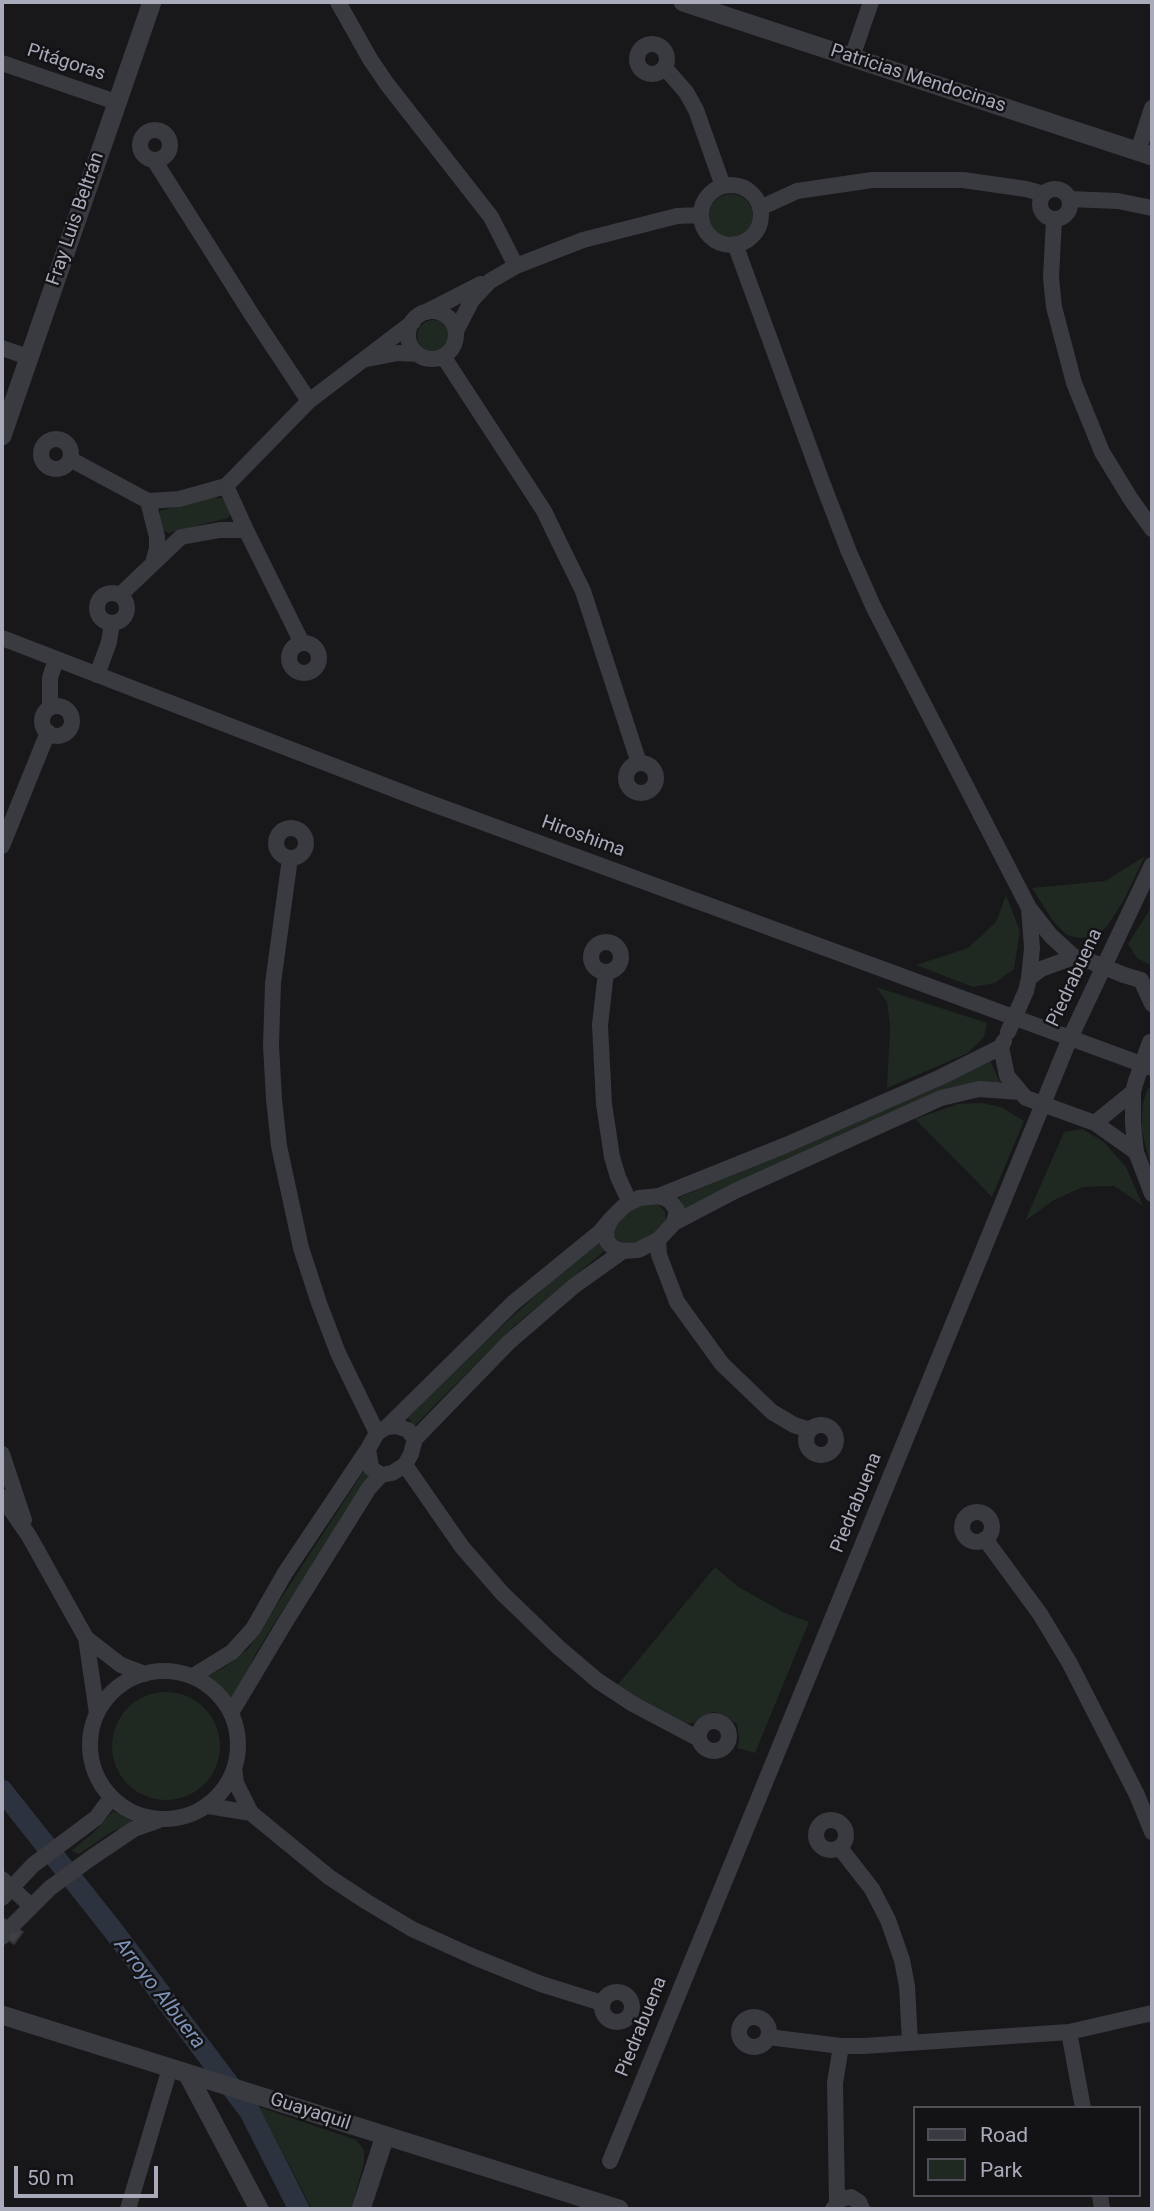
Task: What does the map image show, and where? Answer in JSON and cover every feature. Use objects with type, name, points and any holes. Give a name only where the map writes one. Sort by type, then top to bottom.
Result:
[{"type":"street","name":"Fray Luis Beltrán","points":[[2,436],[152,2]]},
{"type":"street","points":[[338,2],[370,60],[387,84],[491,217],[516,265]]},
{"type":"street","name":"Patricias Mendocinas","points":[[683,2],[1145,153]]},
{"type":"street","points":[[852,57],[871,2]]},
{"type":"street","name":"Pitágoras","points":[[2,63],[117,102]]},
{"type":"street","points":[[664,68],[686,92],[696,110],[723,186]]},
{"type":"street","points":[[1145,153],[1152,108]]},
{"type":"street","points":[[154,160],[309,401]]},
{"type":"street","points":[[760,208],[797,191],[872,180],[963,180],[1044,194]]},
{"type":"street","points":[[733,185],[750,191],[760,208],[758,227],[752,235],[735,244],[715,240],[708,234],[701,215],[707,196],[723,186],[733,185]]},
{"type":"street","points":[[1058,189],[1067,194],[1069,199],[1067,213],[1054,219],[1042,212],[1040,203],[1044,194],[1058,189]]},
{"type":"street","points":[[1069,199],[1118,201],[1152,208]]},
{"type":"street","points":[[70,459],[148,501],[179,499],[226,485],[309,401],[418,317],[516,265],[583,240],[677,216],[701,215]]},
{"type":"street","points":[[1054,219],[1051,278],[1054,307],[1074,383],[1102,452],[1152,529]]},
{"type":"street","points":[[735,244],[849,552],[898,656],[1029,908],[1051,936],[1078,957],[1124,975],[1147,980],[1152,1004]]},
{"type":"street","points":[[361,360],[398,353],[418,354],[430,359],[443,356],[453,346],[456,331],[472,300],[490,281]]},
{"type":"street","points":[[418,354],[410,342],[409,328],[418,317],[440,313],[448,317],[456,331]]},
{"type":"street","points":[[2,348],[28,357]]},
{"type":"street","points":[[443,356],[544,511],[583,591],[639,763]]},
{"type":"street","points":[[226,485],[302,643]]},
{"type":"street","points":[[148,501],[158,548],[153,563]]},
{"type":"street","points":[[120,595],[181,537],[220,530],[246,530]]},
{"type":"street","points":[[110,593],[120,595],[126,602],[127,612],[121,620],[111,623],[99,615],[98,601],[110,593]]},
{"type":"street","points":[[97,675],[109,642],[111,623]]},
{"type":"street","name":"Hiroshima","points":[[2,638],[422,800],[1152,1068]]},
{"type":"street","points":[[50,707],[60,706],[68,710],[72,724],[62,735],[48,732],[42,719],[50,707],[50,678],[56,659]]},
{"type":"street","points":[[2,846],[48,732]]},
{"type":"street","points":[[290,859],[273,983],[272,1072],[279,1146],[301,1248],[319,1303],[338,1353],[382,1430]]},
{"type":"street","name":"Piedrabuena","points":[[610,2161],[1070,1038],[1152,865]]},
{"type":"street","points":[[1023,1095],[1007,1076],[1001,1047],[1028,984],[1032,947],[1029,908]]},
{"type":"street","points":[[1028,984],[1041,970],[1078,957]]},
{"type":"street","points":[[606,972],[600,1025],[604,1104],[612,1157],[630,1203]]},
{"type":"street","points":[[1151,1039],[1135,1086],[1133,1124],[1136,1152],[1152,1194]]},
{"type":"street","points":[[192,1676],[232,1652],[253,1629],[285,1573],[382,1430],[513,1303],[600,1232],[630,1203],[639,1198],[659,1196],[786,1145],[941,1077],[1001,1047]]},
{"type":"street","points":[[1095,1123],[1135,1086]]},
{"type":"street","points":[[611,1219],[607,1241],[613,1248],[623,1251],[638,1250],[657,1240],[674,1223],[735,1191],[941,1098],[979,1089],[1023,1095],[1095,1123],[1136,1152]]},
{"type":"street","points":[[659,1196],[669,1200],[677,1210],[674,1223]]},
{"type":"street","points":[[657,1240],[659,1255],[677,1302],[722,1364],[772,1412],[810,1430]]},
{"type":"street","points":[[231,1713],[369,1489],[381,1475],[392,1473],[405,1465],[415,1439],[509,1342],[574,1286],[623,1251]]},
{"type":"street","points":[[382,1430],[396,1426],[408,1430],[415,1439]]},
{"type":"street","points":[[368,1449],[371,1468],[381,1475]]},
{"type":"street","points":[[2,1454],[29,1536]]},
{"type":"street","points":[[405,1465],[462,1546],[502,1593],[558,1647],[598,1681],[633,1704],[699,1740]]},
{"type":"street","points":[[2,1497],[29,1536],[86,1638],[97,1713]]},
{"type":"street","points":[[985,1539],[1040,1614],[1069,1662],[1137,1795],[1152,1832]]},
{"type":"street","points":[[86,1638],[121,1665],[145,1674]]},
{"type":"street","points":[[6,1933],[50,1888],[134,1829],[160,1820],[185,1817],[208,1805],[225,1788],[234,1769],[239,1744],[226,1701],[210,1685],[192,1676],[161,1670],[129,1677],[116,1686],[97,1713],[91,1729],[90,1754],[96,1778],[111,1798],[142,1817],[160,1820]]},
{"type":"street","points":[[234,1769],[236,1783],[251,1813],[329,1877],[412,1929],[529,1980],[602,2003]]},
{"type":"street","points":[[31,1906],[4,1888],[96,1818],[111,1798]]},
{"type":"street","points":[[208,1805],[251,1813]]},
{"type":"street","points":[[840,1848],[872,1889],[888,1920],[902,1960],[907,1986],[910,2042]]},
{"type":"street","points":[[1134,2017],[1152,2003]]},
{"type":"street","points":[[768,2037],[841,2046],[910,2042],[1069,2032],[1152,2013]]},
{"type":"street","name":"Guayaquil","points":[[2,2015],[274,2100],[591,2205],[619,2209]]},
{"type":"street","points":[[1069,2032],[1083,2106]]},
{"type":"street","points":[[841,2046],[835,2083],[835,2206],[851,2197],[859,2202],[863,2209]]},
{"type":"street","points":[[128,2209],[179,2070]]},
{"type":"street","points":[[179,2070],[259,2209]]},
{"type":"street","points":[[361,2209],[385,2136]]},
{"type":"green space","points":[[731,194],[746,201],[753,216],[746,231],[731,238],[716,231],[709,216],[716,201]]},
{"type":"green space","points":[[433,320],[444,325],[449,336],[444,347],[433,352],[422,347],[417,336],[422,325]]},
{"type":"green space","points":[[210,498],[222,498],[229,506],[231,513],[228,518],[168,533],[163,530],[158,517],[160,511]]},
{"type":"green space","points":[[1145,856],[1124,900],[1108,925],[1096,937],[1078,938],[1067,935],[1053,921],[1032,888],[1105,881]]},
{"type":"green space","points":[[1006,895],[1020,931],[1014,969],[995,983],[973,987],[916,965],[968,948],[996,922]]},
{"type":"green space","points":[[1152,906],[1152,966],[1137,958],[1128,944]]},
{"type":"green space","points":[[876,987],[987,1023],[984,1037],[968,1053],[887,1088],[890,1026],[887,1002]]},
{"type":"green space","points":[[990,1060],[1000,1083],[940,1093],[683,1211],[678,1198],[936,1088]]},
{"type":"green space","points":[[1148,1088],[1152,1089],[1152,1173],[1141,1127],[1143,1103]]},
{"type":"green space","points":[[983,1103],[1003,1108],[1024,1121],[992,1197],[915,1119],[958,1104]]},
{"type":"green space","points":[[1082,1129],[1104,1142],[1126,1167],[1143,1206],[1114,1186],[1083,1187],[1054,1200],[1025,1221],[1064,1132]]},
{"type":"green space","points":[[658,1204],[665,1212],[666,1221],[643,1240],[625,1244],[616,1240],[613,1234],[614,1226],[620,1218],[635,1207]]},
{"type":"green space","points":[[602,1241],[607,1249],[515,1325],[414,1426],[408,1418],[458,1366],[557,1276]]},
{"type":"green space","points":[[365,1469],[371,1475],[277,1619],[255,1655],[231,1704],[221,1689],[205,1678],[248,1649]]},
{"type":"green space","points":[[715,1567],[737,1586],[785,1613],[809,1622],[755,1753],[737,1748],[737,1724],[722,1714],[714,1712],[693,1723],[682,1724],[615,1688]]},
{"type":"green space","points":[[166,1692],[187,1696],[204,1708],[216,1725],[220,1746],[216,1767],[204,1784],[187,1796],[166,1800],[145,1796],[128,1784],[116,1767],[112,1746],[116,1725],[128,1708],[145,1696]]},
{"type":"green space","points":[[113,1811],[137,1824],[113,1831],[79,1854],[71,1851],[93,1833]]},
{"type":"green space","points":[[259,2107],[356,2140],[364,2150],[364,2163],[351,2209],[312,2209]]},
{"type":"building","points":[[2,1917],[23,1932],[14,1944],[2,1936]]},
{"type":"waterway","name":"Arroyo Albuera","points":[[2,1790],[112,1929],[250,2112],[299,2209]]}]
